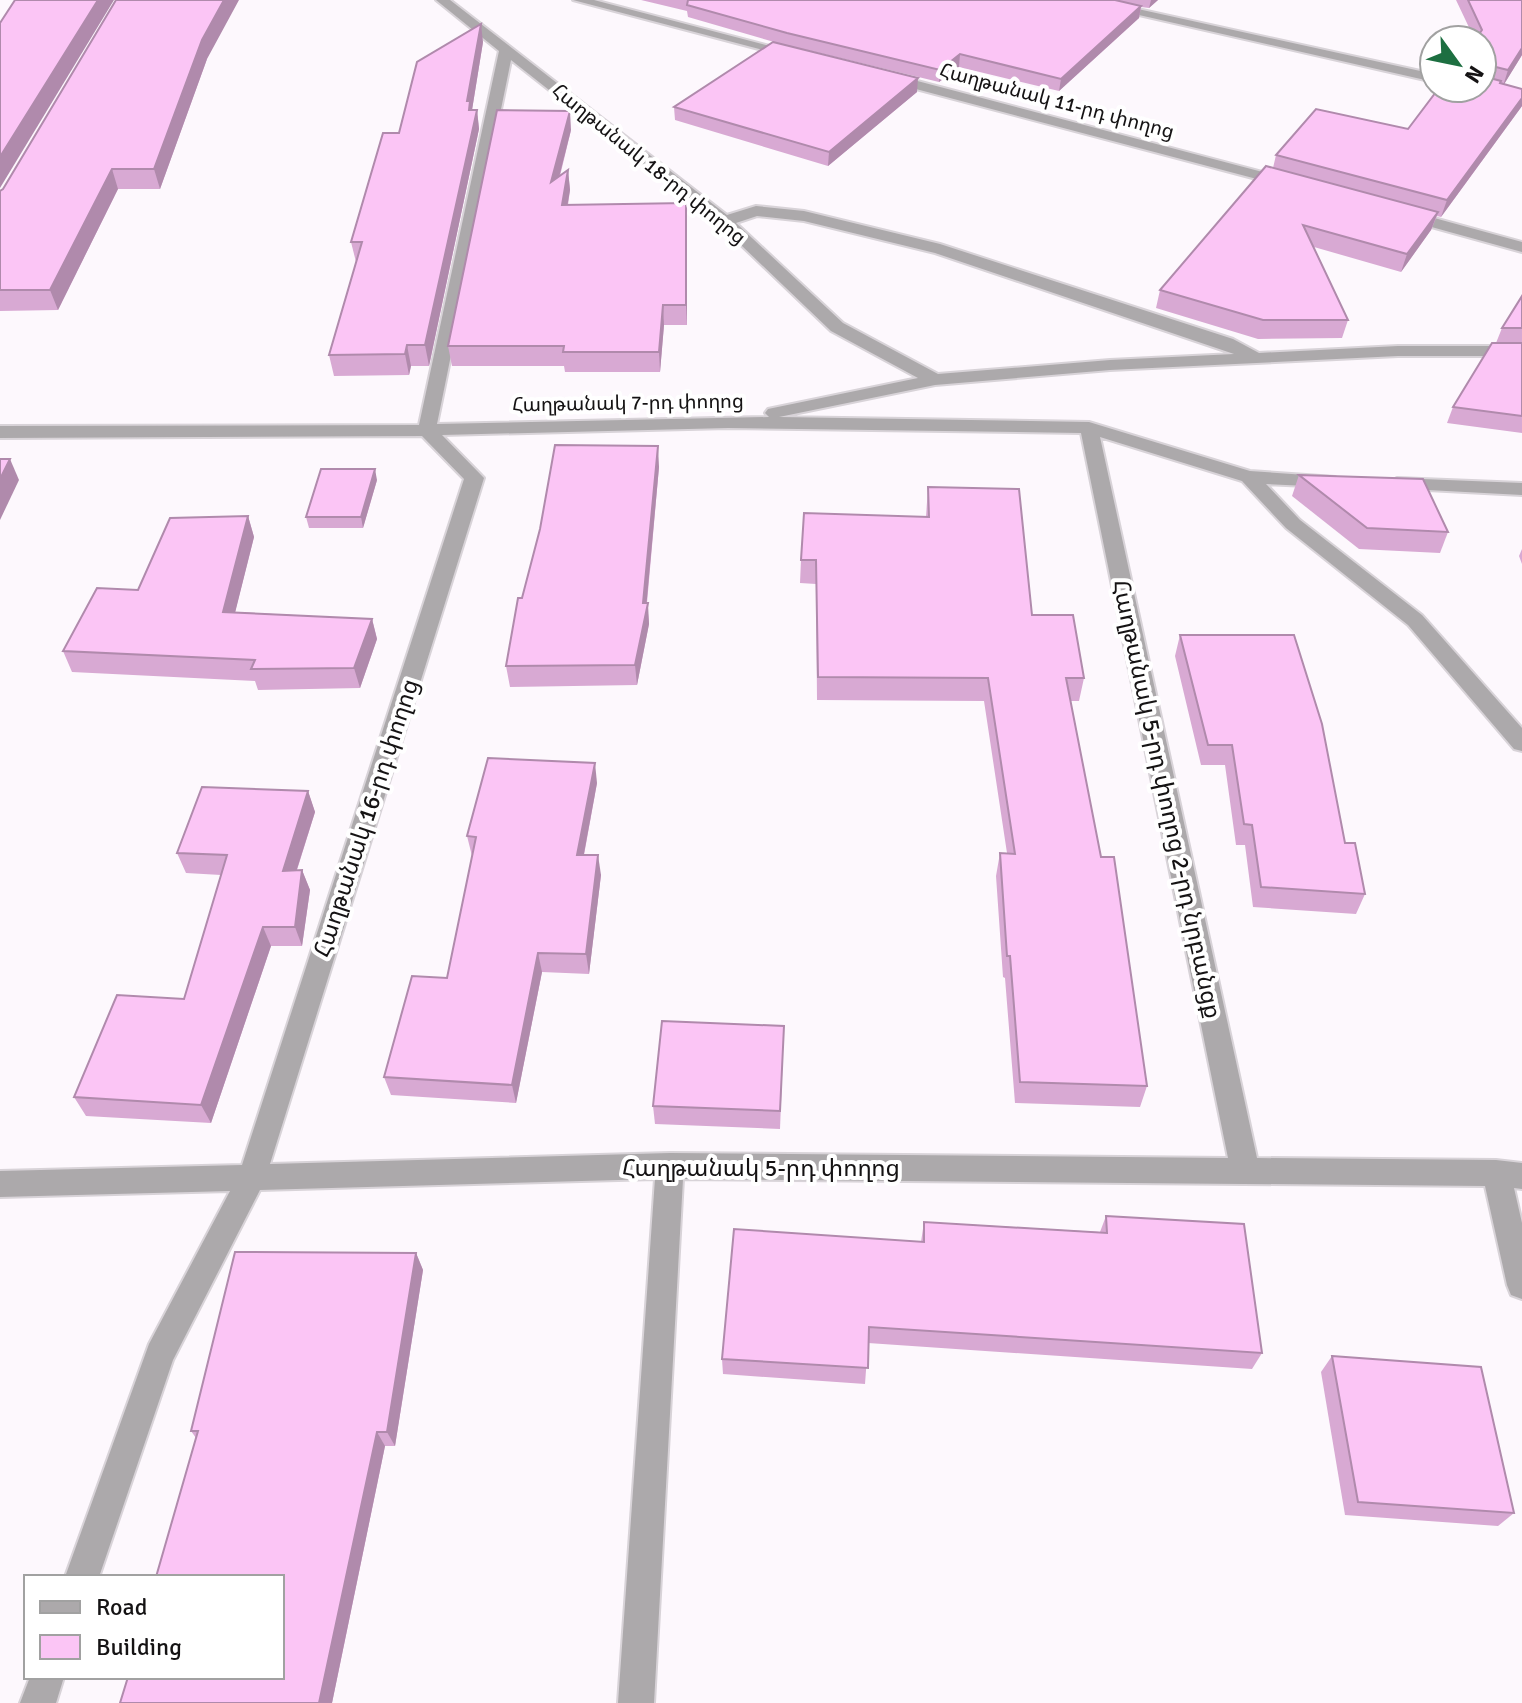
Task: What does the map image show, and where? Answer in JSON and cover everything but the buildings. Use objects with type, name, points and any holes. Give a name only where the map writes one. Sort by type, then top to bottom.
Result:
[{"type":"street","name":"Հաղթանակ 18-րդ փողոց","points":[[442,0],[725,221],[837,327],[935,380]]},
{"type":"street","points":[[579,0],[807,57]]},
{"type":"street","points":[[1079,0],[1418,74]]},
{"type":"street","points":[[427,430],[506,50]]},
{"type":"street","name":"Հաղթանակ 11-րդ փողոց","points":[[867,73],[1308,188]]},
{"type":"street","points":[[1385,209],[1522,247]]},
{"type":"street","points":[[725,221],[756,211],[804,216],[940,249],[1227,343],[1256,358]]},
{"type":"street","points":[[728,422],[935,380],[1110,365],[1398,351],[1522,351]]},
{"type":"street","name":"Հաղթանակ 7-րդ փողոց","points":[[0,432],[427,430],[728,422],[1089,428],[1249,477],[1340,481]]},
{"type":"street","name":"Հաղթանակ 5-րդ փողոց 2-րդ նրբանցք","points":[[1089,428],[1245,1170]]},
{"type":"street","name":"Հաղթանակ 16-րդ փողոց","points":[[83,1575],[160,1355],[252,1177],[474,478],[427,430]]},
{"type":"street","points":[[1249,477],[1293,524],[1415,620],[1522,743]]},
{"type":"street","points":[[1371,483],[1522,489]]},
{"type":"street","points":[[636,1703],[670,1166]]},
{"type":"street","name":"Հաղթանակ 5-րդ փողոց","points":[[0,1184],[670,1166],[1509,1174]]},
{"type":"street","points":[[1509,1174],[1522,1285]]},
{"type":"street","points":[[38,1703],[46,1679]]}]
